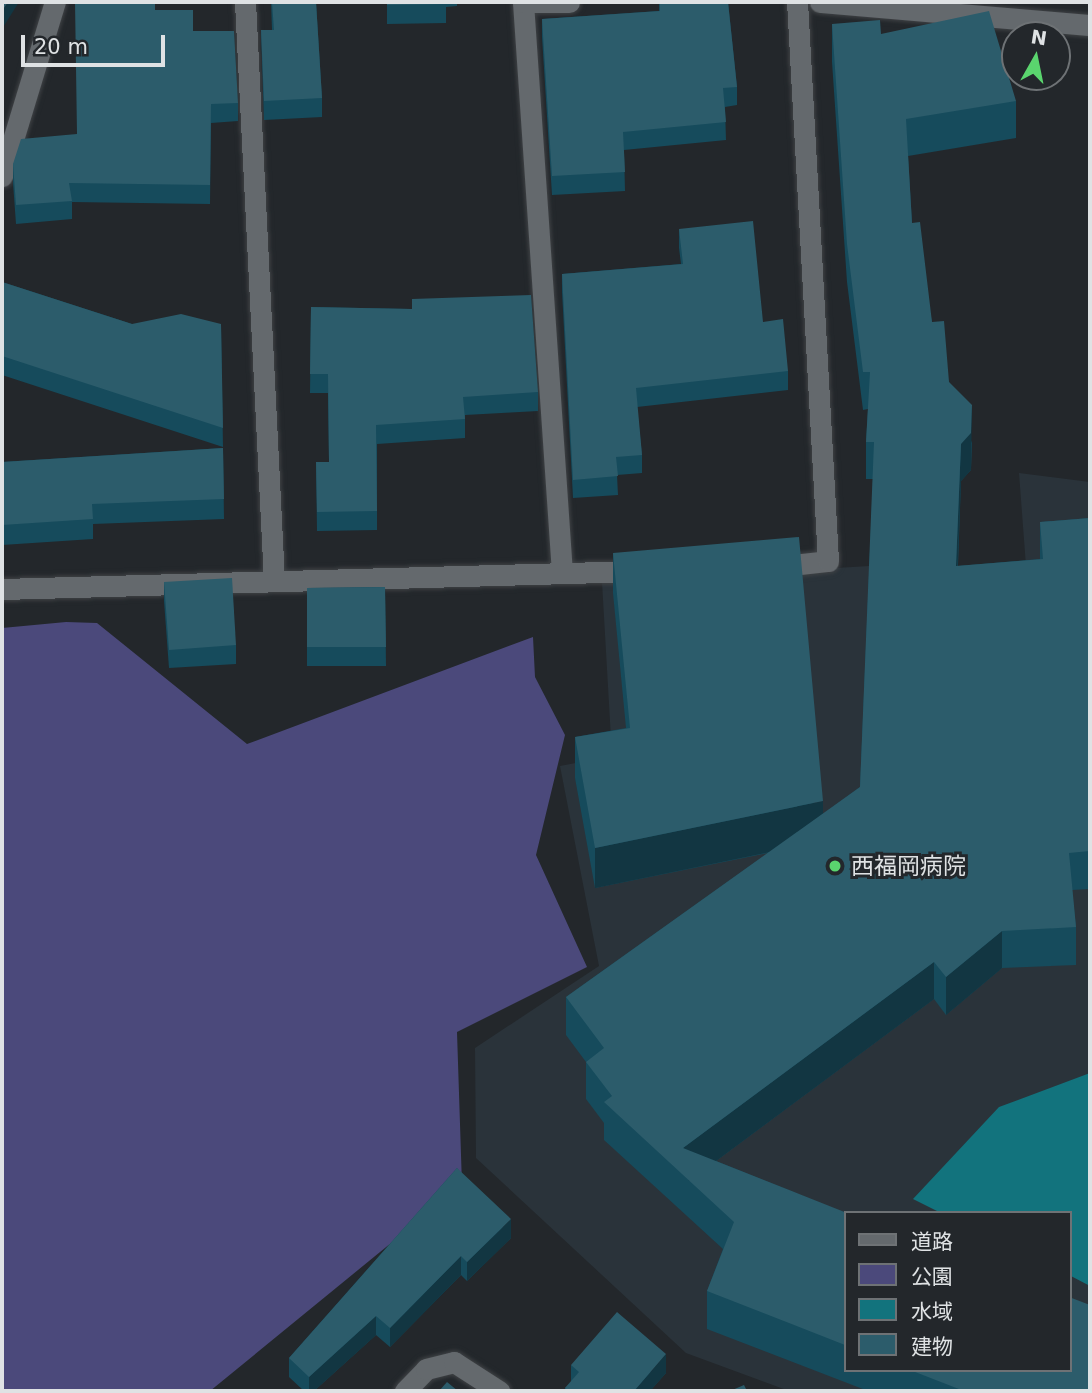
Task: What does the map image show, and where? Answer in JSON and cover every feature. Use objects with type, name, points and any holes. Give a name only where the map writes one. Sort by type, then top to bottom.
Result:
[{"type":"street","points":[[2,176],[55,2]]},
{"type":"street","points":[[245,2],[274,581]]},
{"type":"street","points":[[562,573],[523,2],[569,2]]},
{"type":"street","points":[[754,567],[828,561],[797,2]]},
{"type":"street","points":[[820,2],[1090,25]]},
{"type":"street","points":[[2,589],[658,570]]},
{"type":"street","points":[[405,1391],[426,1369],[454,1363],[499,1391]]},
{"type":"shaded area","name":"西福岡病院","points":[[1019,473],[1090,482],[1090,1391],[789,1391],[686,1353],[476,1158],[475,1048],[599,966],[560,766],[612,756],[602,582],[869,566],[871,581],[1026,566]]},
{"type":"green space","points":[[66,622],[97,623],[247,744],[533,637],[535,677],[565,735],[536,855],[587,967],[457,1032],[462,1185],[210,1391],[2,1391],[2,628]]},
{"type":"water","points":[[1090,1073],[1090,1286],[1071,1276],[1071,1211],[937,1211],[913,1199],[999,1107]]},
{"type":"building","points":[[75,2],[155,2],[155,10],[193,10],[193,31],[234,31],[238,103],[211,104],[210,185],[69,183],[72,201],[16,205],[13,164],[21,139],[77,134]]},
{"type":"building","points":[[272,2],[316,2],[322,98],[264,101],[261,30],[274,30]]},
{"type":"building","points":[[387,2],[446,2],[446,4],[387,5]]},
{"type":"building","points":[[660,2],[728,2],[737,87],[723,88],[726,122],[623,132],[625,172],[552,176],[542,19],[660,11]]},
{"type":"building","points":[[989,11],[1001,51],[1001,91],[1013,91],[1016,101],[906,119],[912,223],[920,222],[932,322],[944,321],[949,382],[972,405],[971,433],[961,444],[956,566],[1043,559],[1040,522],[1090,518],[1090,851],[1069,853],[1076,927],[1002,931],[946,977],[934,962],[683,1148],[844,1212],[844,1345],[707,1291],[734,1222],[604,1102],[612,1096],[586,1062],[604,1048],[566,997],[860,787],[874,442],[866,442],[870,372],[863,372],[847,244],[832,24],[880,20],[881,34]]},
{"type":"building","points":[[753,221],[763,322],[783,319],[788,371],[636,388],[642,455],[616,457],[618,476],[573,480],[562,274],[683,264],[679,229]]},
{"type":"building","points":[[2,282],[132,324],[181,314],[221,324],[223,428],[2,356]]},
{"type":"building","points":[[531,295],[538,392],[463,397],[465,419],[376,425],[377,511],[317,512],[316,462],[329,462],[328,374],[310,374],[311,307],[412,309],[412,299]]},
{"type":"building","points":[[223,448],[224,499],[92,504],[93,519],[2,525],[2,462]]},
{"type":"building","points":[[799,537],[823,801],[595,848],[575,737],[630,728],[613,553]]},
{"type":"building","points":[[232,578],[236,645],[169,650],[164,582]]},
{"type":"building","points":[[385,587],[386,647],[307,647],[307,588]]},
{"type":"building","points":[[457,1168],[511,1219],[467,1262],[461,1256],[390,1328],[376,1316],[309,1377],[289,1358]]},
{"type":"building","points":[[1071,1298],[1090,1305],[1090,1391],[964,1391],[915,1372],[1071,1372]]},
{"type":"building","points":[[617,1312],[666,1354],[634,1391],[569,1391],[565,1388],[579,1372],[571,1365]]},
{"type":"building","points":[[447,1382],[458,1391],[439,1391]]},
{"type":"building","points":[[744,1385],[747,1391],[730,1391]]},
{"type":"place","name":"西福岡病院","points":[[835,866]]}]
